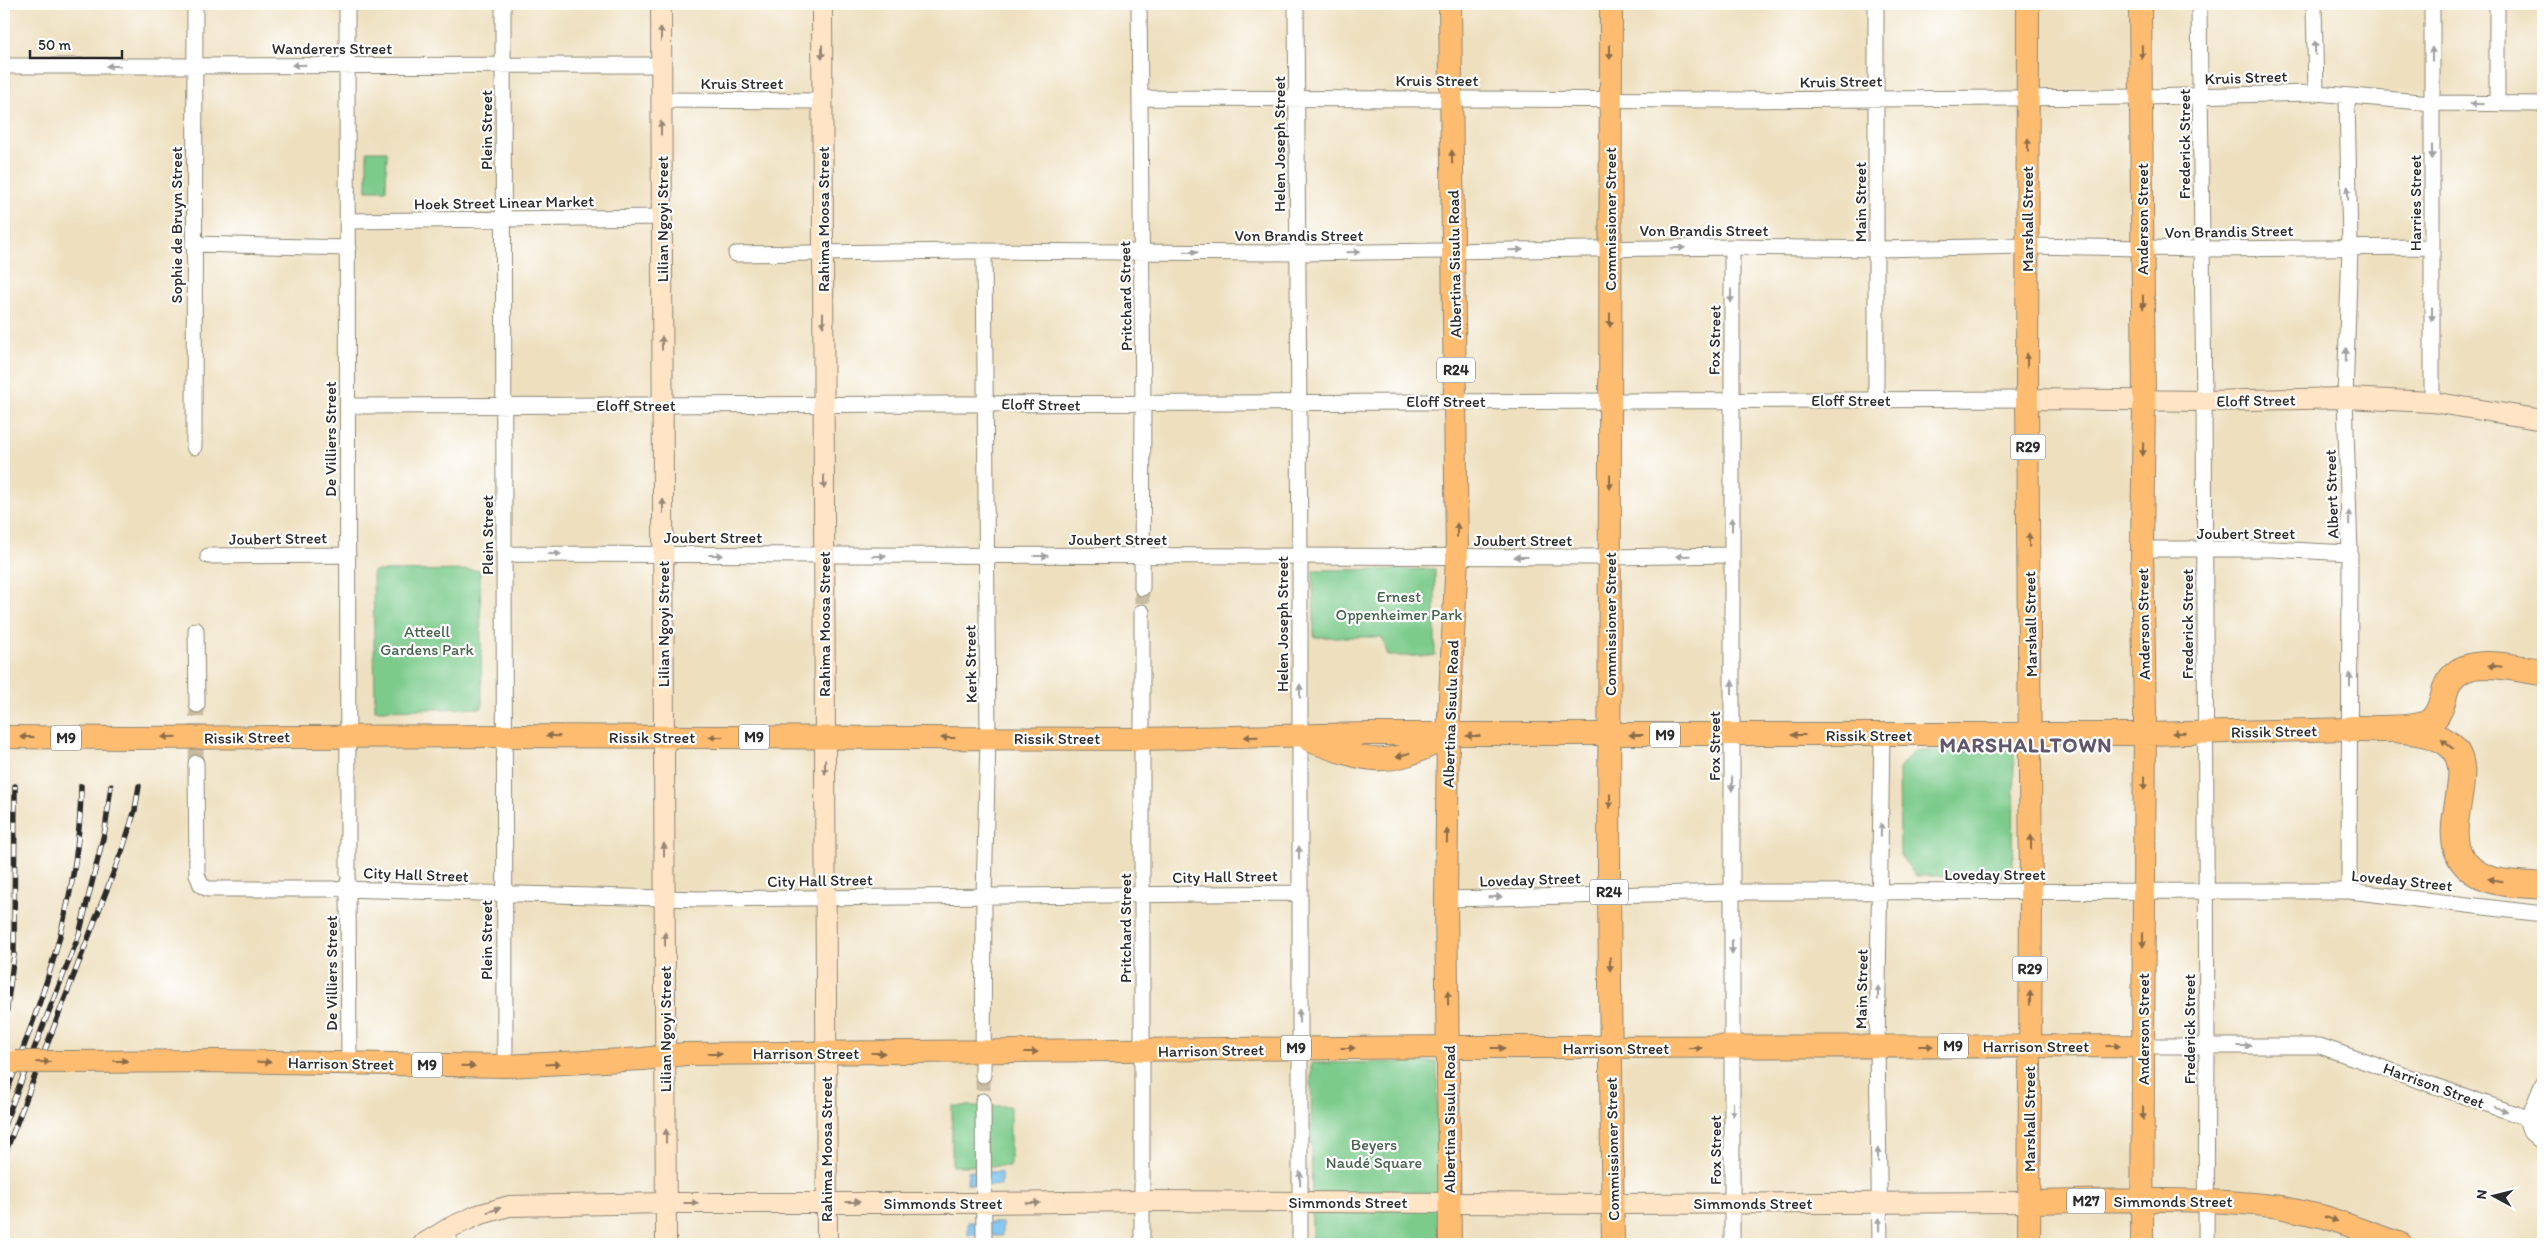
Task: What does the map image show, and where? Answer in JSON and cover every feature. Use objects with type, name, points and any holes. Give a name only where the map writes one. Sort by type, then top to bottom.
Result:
[{"type":"highway","points":[[2350,729],[2396,729],[2429,723],[2440,710],[2449,682],[2455,674],[2467,667],[2489,666],[2543,672]]},
{"type":"highway","points":[[2396,729],[2439,738],[2456,752],[2461,776],[2454,831],[2455,845],[2472,870],[2487,878],[2543,886]]},
{"type":"main road","name":"Albertina Sisulu Road","points":[[1450,4],[1457,557],[1448,736],[1446,899],[1450,1244]]},
{"type":"main road","name":"Commissioner Street","points":[[1611,4],[1609,894],[1613,1244]]},
{"type":"main road","name":"Marshall Street","points":[[2028,4],[2027,399],[2031,891],[2029,1244]]},
{"type":"main road","name":"Anderson Street","points":[[2140,4],[2143,97],[2142,249],[2144,400],[2142,549],[2145,734],[2142,1244]]},
{"type":"main road","name":"Rissik Street","points":[[4,737],[1142,738],[1299,737],[1370,734],[1448,736],[1731,736],[2145,734],[2350,729]]},
{"type":"main road","name":"Harrison Street","points":[[4,1063],[216,1061],[505,1066],[643,1059],[665,1056],[826,1053],[1449,1047],[2143,1046]]},
{"type":"main road","name":"Simmonds Street","points":[[2029,1202],[2206,1200],[2282,1208],[2325,1217],[2401,1244]]},
{"type":"street","name":"Sophie de Bruyn Street","points":[[194,447],[195,4]]},
{"type":"street","name":"De Villiers Street","points":[[347,4],[348,736],[344,885],[349,1063]]},
{"type":"street","name":"Plein Street","points":[[503,4],[505,1066]]},
{"type":"street","name":"Lilian Ngoyi Street","points":[[660,4],[666,1244]]},
{"type":"street","name":"Rahima Moosa Street","points":[[822,4],[827,1244]]},
{"type":"street","name":"Pritchard Street","points":[[1139,4],[1143,405],[1142,588]]},
{"type":"street","name":"Helen Joseph Street","points":[[1296,4],[1300,557],[1298,1048],[1300,1244]]},
{"type":"street","name":"Main Street","points":[[1876,4],[1878,249],[1876,400]]},
{"type":"street","name":"Frederick Street","points":[[2199,4],[2202,96],[2204,401],[2206,1244]]},
{"type":"street","points":[[2314,4],[2316,93]]},
{"type":"street","name":"Harries Street","points":[[2432,4],[2432,402]]},
{"type":"street","points":[[2496,4],[2497,104]]},
{"type":"street","name":"Wanderers Street","points":[[4,66],[661,65]]},
{"type":"street","name":"Kruis Street","points":[[1140,98],[1610,100],[2028,96],[2143,97],[2316,93],[2432,103],[2543,104]]},
{"type":"street","name":"Albert Street","points":[[2346,96],[2350,247],[2345,398],[2350,553],[2349,891]]},
{"type":"street","name":"Kruis Street","points":[[661,100],[822,101]]},
{"type":"street","name":"Hoek Street Linear Market","points":[[348,221],[662,217]]},
{"type":"street","points":[[193,244],[348,248]]},
{"type":"street","name":"Von Brandis Street","points":[[736,254],[823,252],[1297,253],[1732,247],[1878,249],[2027,246],[2203,250],[2432,247]]},
{"type":"street","name":"Fox Street","points":[[1732,247],[1730,399],[1732,555],[1732,1244]]},
{"type":"street","name":"Kerk Street","points":[[982,1075],[988,738],[984,252]]},
{"type":"street","name":"Eloff Street","points":[[348,406],[984,403],[1143,405],[1730,399],[2204,401],[2345,398],[2432,402],[2542,416]]},
{"type":"street","name":"Joubert Street","points":[[2142,549],[2204,551],[2272,549],[2350,553]]},
{"type":"street","name":"Joubert Street","points":[[505,554],[1300,557],[1732,555]]},
{"type":"street","name":"Joubert Street","points":[[208,556],[348,555]]},
{"type":"street","name":"Pritchard Street","points":[[1142,612],[1142,1244]]},
{"type":"street","points":[[196,630],[196,705]]},
{"type":"street","name":"Main Street","points":[[1880,1244],[1877,1046],[1882,735]]},
{"type":"street","name":"City Hall Street","points":[[196,763],[197,874],[201,885],[208,888],[344,885],[664,899],[1299,893]]},
{"type":"street","name":"Loveday Street","points":[[1446,899],[1732,892],[2349,891],[2543,914]]},
{"type":"street","name":"Harrison Street","points":[[2143,1046],[2320,1046],[2530,1117]]},
{"type":"street","points":[[2543,1084],[2530,1117],[2531,1133],[2543,1143]]},
{"type":"street","points":[[983,1101],[984,1244]]},
{"type":"street","points":[[2530,1117],[2543,1133]]},
{"type":"street","name":"Simmonds Street","points":[[423,1244],[449,1236],[478,1215],[509,1206],[666,1203],[1142,1201],[1613,1204],[2029,1202]]},
{"type":"green space","points":[[367,151],[387,151],[386,190],[367,190]]},
{"type":"green space","name":"Ernest Oppenheimer Park","points":[[1435,569],[1435,656],[1388,656],[1382,637],[1314,637],[1313,570]]},
{"type":"green space","name":"Atteell Gardens Park","points":[[480,570],[482,708],[375,710],[373,571]]},
{"type":"green space","points":[[2014,750],[2013,876],[1916,876],[1900,855],[1899,769],[1914,751]]},
{"type":"green space","name":"Beyers Naudé Square","points":[[1437,1062],[1438,1244],[1312,1244],[1311,1063]]},
{"type":"green space","points":[[952,1106],[1010,1106],[1010,1166],[952,1166]]},
{"type":"green space","points":[[953,1241],[1011,1241],[1011,1244],[953,1244]]},
{"type":"water","points":[[968,1171],[1001,1172],[1001,1186],[967,1184]]},
{"type":"water","points":[[968,1222],[1002,1223],[1002,1236],[968,1235]]},
{"type":"tunnel","points":[[1142,588],[1142,612]]},
{"type":"tunnel","points":[[196,763],[197,705]]},
{"type":"tunnel","points":[[983,1075],[983,1101]]},
{"type":"railway","points":[[4,1030],[14,955],[15,786]]},
{"type":"railway","points":[[4,1099],[46,984],[67,908],[79,828],[81,786]]},
{"type":"railway","points":[[4,1125],[79,935],[105,830],[111,786]]},
{"type":"railway","points":[[4,1156],[123,848],[135,810],[139,786]]},
{"type":"district","name":"MARSHALLTOWN","points":[[2026,745]]}]
